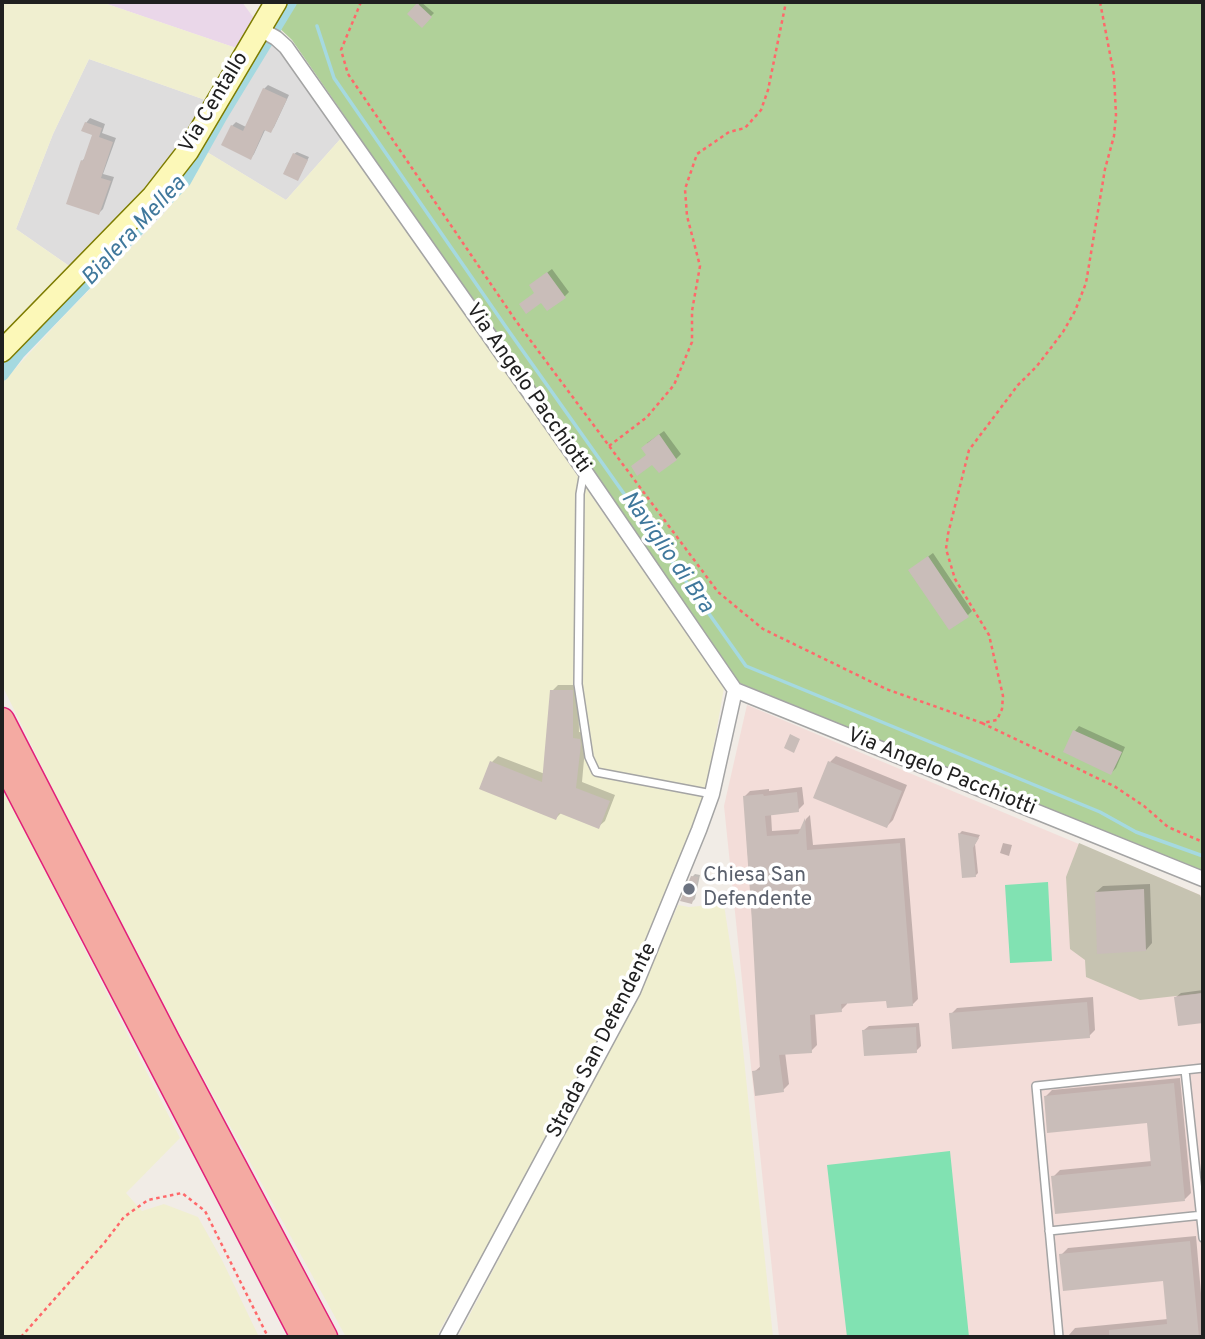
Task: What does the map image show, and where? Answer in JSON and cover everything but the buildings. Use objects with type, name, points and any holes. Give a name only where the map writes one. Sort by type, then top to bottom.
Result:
[{"type":"highway","points":[[2,720],[325,1337]]},
{"type":"highway","points":[[2,759],[303,1337]]},
{"type":"main road","name":"Via Centallo","points":[[2,351],[153,196],[188,151],[267,33],[276,2]]},
{"type":"street","name":"Via Angelo Pacchiotti","points":[[267,33],[286,47],[584,470],[735,690],[1203,879]]},
{"type":"street","name":"Strada San Defendente","points":[[447,1337],[634,991],[712,794],[735,690]]},
{"type":"lane","points":[[584,470],[579,494],[578,684],[589,757],[596,772],[712,794]]},
{"type":"lane","points":[[1059,1337],[1036,1086],[1203,1068]]},
{"type":"lane","points":[[1185,1070],[1203,1238]]},
{"type":"lane","points":[[1049,1231],[1202,1215]]},
{"type":"path","points":[[361,2],[341,50],[348,74],[516,321],[718,592],[763,629],[886,689],[982,723],[1114,786],[1144,806],[1168,827],[1203,842]]},
{"type":"path","points":[[609,446],[647,417],[674,385],[692,342],[692,311],[700,266],[687,216],[685,189],[697,154],[729,132],[745,128],[761,110],[768,90],[786,2]]},
{"type":"path","points":[[982,723],[997,720],[1002,709],[1003,696],[989,635],[955,579],[946,549],[948,534],[969,450],[1063,332],[1086,283],[1105,169],[1114,136],[1115,116],[1114,75],[1100,2]]},
{"type":"path","points":[[21,1337],[124,1217],[148,1200],[181,1194],[205,1211],[268,1337]]},
{"type":"shaded area","points":[[101,2],[242,2],[256,21],[242,50]]},
{"type":"shaded area","points":[[264,40],[284,51],[343,136],[286,200],[207,152],[185,143],[78,272],[16,229],[53,134],[89,59],[211,102]]},
{"type":"shaded area","points":[[747,705],[1203,896],[1203,1337],[779,1337],[724,806]]},
{"type":"shaded area","points":[[1079,843],[1200,895],[1203,903],[1203,993],[1140,1000],[1086,977],[1085,960],[1070,949],[1066,877]]},
{"type":"green space","points":[[2,2],[101,2],[242,50],[211,102],[89,59],[53,134],[16,229],[72,268],[2,341]]},
{"type":"green space","points":[[289,2],[1203,2],[1203,872],[737,682],[292,40],[275,24]]},
{"type":"green space","points":[[343,136],[724,688],[703,807],[630,988],[436,1337],[346,1337],[179,1033],[2,685],[2,383],[160,218],[194,178],[207,152],[286,200]]},
{"type":"green space","points":[[2,786],[180,1138],[126,1193],[142,1211],[164,1204],[198,1217],[259,1337],[2,1337]]},
{"type":"green space","points":[[1048,882],[1052,961],[1010,963],[1005,885]]},
{"type":"green space","points":[[722,892],[736,982],[773,1337],[458,1337],[637,1000],[678,905],[700,906],[712,901]]},
{"type":"green space","points":[[950,1151],[969,1337],[847,1337],[827,1165]]},
{"type":"waterway","name":"Bialera Mellea","points":[[2,374],[18,353],[184,181],[290,2]]},
{"type":"waterway","name":"Naviglio di Bra","points":[[317,26],[334,78],[508,330],[746,666],[1100,812],[1136,832],[1203,856]]},
{"type":"place","name":"Chiesa San Defendente","points":[[689,889]]}]
